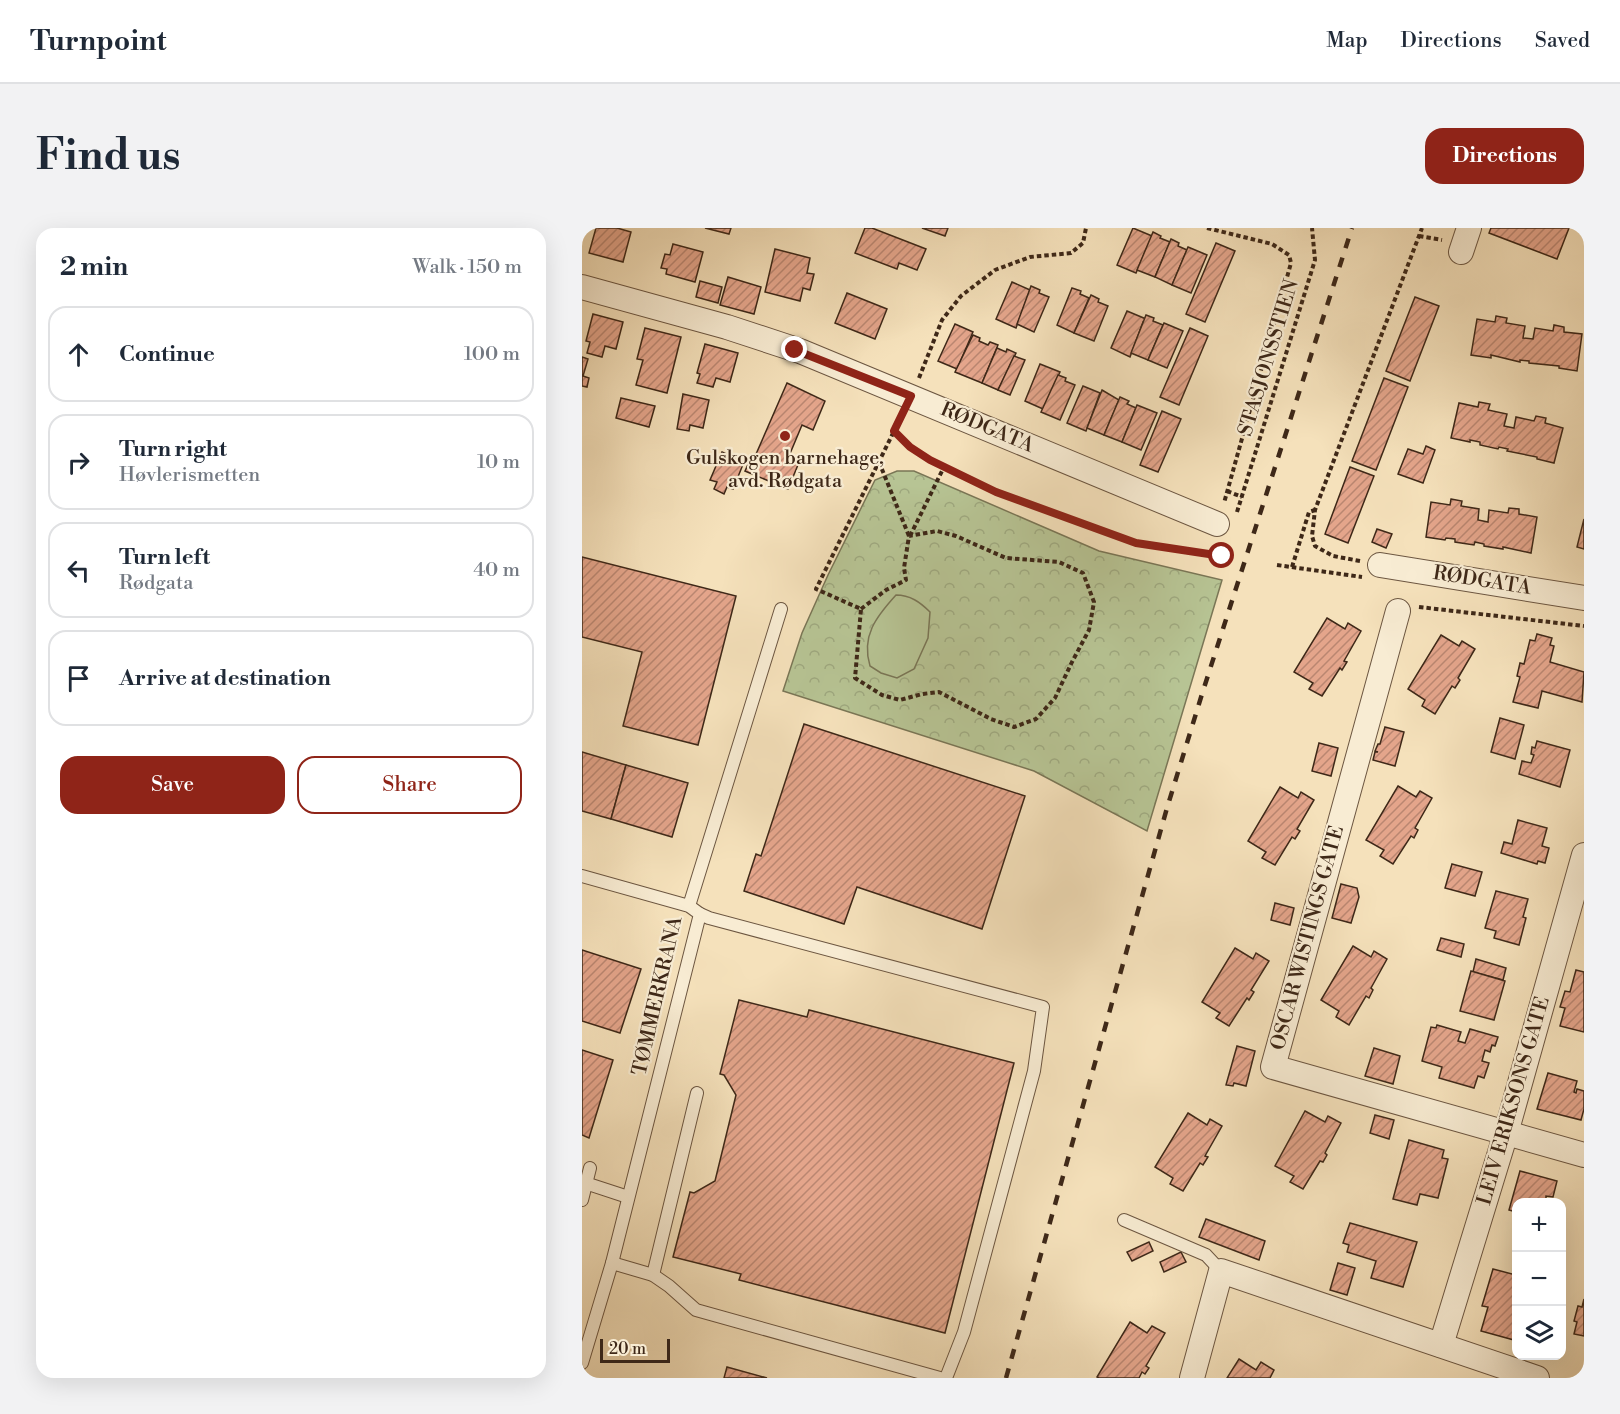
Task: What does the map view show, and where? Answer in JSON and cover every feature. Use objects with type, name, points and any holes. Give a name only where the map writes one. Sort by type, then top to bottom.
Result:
[{"type":"street","points":[[1461,252],[1469,228]]},
{"type":"street","name":"RØDGATA","points":[[582,287],[727,327],[800,351],[1217,524]]},
{"type":"street","name":"RØDGATA","points":[[1380,565],[1584,598]]},
{"type":"street","name":"OSCAR WISTINGS GATE","points":[[1398,611],[1273,1066],[1506,1133]]},
{"type":"street","name":"LEIV ERIKSONS GATE","points":[[1441,1345],[1577,910],[1584,855]]},
{"type":"street","points":[[1506,1133],[1584,1155]]},
{"type":"street","points":[[1192,1378],[1221,1271],[1537,1378]]},
{"type":"lane","name":"TØMMERKRANA","points":[[582,1363],[612,1263],[695,910],[781,609]]},
{"type":"lane","points":[[582,876],[695,910],[717,921],[1043,1006],[1034,1071],[964,1332],[946,1378]]},
{"type":"lane","points":[[653,1275],[698,1093]]},
{"type":"lane","points":[[582,1200],[584,1183],[590,1168]]},
{"type":"lane","points":[[584,1183],[628,1197]]},
{"type":"lane","points":[[1124,1220],[1206,1255],[1221,1271]]},
{"type":"lane","points":[[612,1263],[653,1275],[696,1310],[940,1378]]},
{"type":"path","points":[[861,609],[816,589],[911,396],[942,320],[961,296],[995,270],[1030,257],[1071,253],[1083,243],[1086,228]]},
{"type":"path","points":[[1207,228],[1272,244],[1289,255],[1291,263],[1217,524]]},
{"type":"path","name":"STASJONSSTIEN","points":[[1240,506],[1316,260],[1312,228]]},
{"type":"path","points":[[1380,565],[1333,556],[1315,546],[1312,536],[1316,510],[1422,228]]},
{"type":"path","points":[[894,431],[910,447],[944,467],[996,492],[1136,543],[1230,557]]},
{"type":"path","points":[[879,462],[909,536]]},
{"type":"path","points":[[909,536],[937,531],[956,536],[1006,558],[1059,562],[1083,573],[1094,602],[1089,630],[1055,698],[1036,719],[1014,727],[991,719],[939,692],[900,700],[882,695],[855,678],[861,609],[886,590],[906,580],[904,568],[909,536],[944,467]]},
{"type":"path","points":[[1227,491],[1242,497]]},
{"type":"path","points":[[1292,567],[1304,522],[1309,512],[1316,510]]},
{"type":"path","points":[[1398,611],[1416,607],[1584,626]]},
{"type":"green space","points":[[897,471],[914,471],[1099,551],[1222,580],[1147,831],[1034,771],[783,691],[802,633],[875,480]]},
{"type":"green space","points":[[896,595],[914,600],[930,612],[928,638],[914,669],[897,678],[881,673],[870,666],[867,645],[877,619]]},
{"type":"building","points":[[596,228],[617,228],[631,232],[623,262],[589,253]]},
{"type":"building","points":[[705,228],[731,228],[729,234]]},
{"type":"building","points":[[865,228],[872,228],[926,249],[917,270],[899,263],[897,269],[855,253]]},
{"type":"building","points":[[922,228],[948,228],[945,236]]},
{"type":"building","points":[[1133,228],[1152,236],[1136,273],[1117,265]]},
{"type":"building","points":[[1491,228],[1569,228],[1557,259],[1489,233]]},
{"type":"building","points":[[1153,232],[1170,242],[1155,277],[1137,270]]},
{"type":"building","points":[[1171,239],[1179,243],[1178,246],[1187,250],[1172,285],[1155,277]]},
{"type":"building","points":[[1216,243],[1235,251],[1205,322],[1186,314]]},
{"type":"building","points":[[673,244],[703,252],[695,282],[666,274],[667,269],[661,268],[665,254],[670,255]]},
{"type":"building","points":[[1188,247],[1207,255],[1191,293],[1172,285]]},
{"type":"building","points":[[775,249],[810,258],[807,273],[814,274],[810,290],[803,288],[800,301],[765,292]]},
{"type":"building","points":[[728,277],[761,287],[754,314],[720,305]]},
{"type":"building","points":[[700,281],[722,287],[718,303],[696,297]]},
{"type":"building","points":[[1012,282],[1030,290],[1016,328],[996,319]]},
{"type":"building","points":[[1031,286],[1040,290],[1039,293],[1049,297],[1034,332],[1017,324]]},
{"type":"building","points":[[1072,288],[1081,291],[1080,294],[1089,298],[1074,333],[1057,325]]},
{"type":"building","points":[[847,293],[887,309],[875,339],[835,323]]},
{"type":"building","points":[[1091,295],[1099,299],[1098,302],[1108,306],[1094,341],[1074,333]]},
{"type":"building","points":[[1415,297],[1439,306],[1410,381],[1386,371]]},
{"type":"building","points":[[1127,311],[1146,319],[1130,357],[1111,348]]},
{"type":"building","points":[[593,314],[623,322],[616,349],[605,346],[602,357],[587,353],[590,342],[586,341]]},
{"type":"building","points":[[1146,315],[1163,325],[1148,360],[1131,353]]},
{"type":"building","points":[[1496,316],[1507,318],[1506,323],[1525,326],[1523,338],[1533,339],[1535,328],[1553,331],[1554,325],[1564,327],[1564,332],[1582,334],[1577,371],[1491,355],[1491,358],[1471,355],[1477,319],[1495,322]]},
{"type":"building","points":[[1164,323],[1183,331],[1167,368],[1148,360]]},
{"type":"building","points":[[955,324],[973,332],[957,369],[938,361]]},
{"type":"building","points":[[645,328],[681,337],[667,393],[636,385],[643,360],[637,359]]},
{"type":"building","points":[[1190,328],[1208,336],[1179,405],[1160,397]]},
{"type":"building","points":[[973,335],[988,345],[990,342],[998,345],[982,383],[955,372]]},
{"type":"building","points":[[705,344],[738,353],[730,382],[716,378],[713,387],[697,383],[700,374],[697,373]]},
{"type":"building","points":[[997,348],[1016,353],[998,390],[982,383]]},
{"type":"building","points":[[1014,356],[1025,360],[1010,395],[998,390]]},
{"type":"building","points":[[582,357],[588,359],[583,376],[589,378],[587,387],[582,386]]},
{"type":"building","points":[[1040,364],[1060,372],[1043,409],[1025,401]]},
{"type":"building","points":[[1058,375],[1075,385],[1060,420],[1041,412]]},
{"type":"building","points":[[1384,378],[1408,387],[1376,470],[1352,461]]},
{"type":"building","points":[[787,383],[825,401],[813,430],[802,425],[789,456],[800,460],[788,489],[745,471],[750,460],[753,461]]},
{"type":"building","points":[[1083,386],[1100,393],[1086,431],[1067,423]]},
{"type":"building","points":[[1102,390],[1119,400],[1104,435],[1087,428]]},
{"type":"building","points":[[683,394],[709,400],[703,428],[690,425],[689,431],[677,429]]},
{"type":"building","points":[[1120,397],[1129,401],[1127,404],[1136,408],[1122,442],[1104,435]]},
{"type":"building","points":[[621,398],[655,406],[649,427],[616,418]]},
{"type":"building","points":[[1479,402],[1490,404],[1488,410],[1507,414],[1504,426],[1514,428],[1516,417],[1534,421],[1536,416],[1546,418],[1545,423],[1563,428],[1554,463],[1507,451],[1508,449],[1480,445],[1480,442],[1451,438],[1459,403],[1478,407]]},
{"type":"building","points":[[1137,405],[1157,413],[1141,450],[1122,442]]},
{"type":"building","points":[[1162,411],[1181,419],[1158,472],[1140,465]]},
{"type":"building","points":[[1426,446],[1435,450],[1423,483],[1398,474],[1408,449],[1423,454]]},
{"type":"building","points":[[722,452],[744,462],[733,489],[727,487],[724,494],[714,489],[717,482],[710,480]]},
{"type":"building","points":[[1350,467],[1374,476],[1348,543],[1325,534]]},
{"type":"building","points":[[1451,499],[1462,501],[1461,506],[1479,509],[1478,520],[1488,522],[1489,510],[1508,513],[1509,508],[1519,509],[1519,514],[1537,517],[1531,553],[1503,547],[1503,549],[1484,546],[1484,544],[1475,542],[1474,545],[1455,542],[1455,539],[1426,537],[1431,502],[1450,505]]},
{"type":"building","points":[[1584,519],[1584,549],[1577,547]]},
{"type":"building","points":[[1377,529],[1392,534],[1386,548],[1372,542]]},
{"type":"building","points":[[582,557],[736,596],[698,745],[623,726],[642,652],[582,637]]},
{"type":"building","points":[[1327,618],[1345,629],[1348,623],[1361,631],[1344,661],[1347,662],[1342,670],[1340,668],[1322,696],[1309,689],[1313,683],[1294,672]]},
{"type":"building","points":[[1537,634],[1552,638],[1550,645],[1554,646],[1550,662],[1584,672],[1582,702],[1542,691],[1538,708],[1513,702],[1520,677],[1517,676],[1520,663],[1524,664],[1530,640],[1535,641]]},
{"type":"building","points":[[1441,635],[1459,646],[1462,641],[1475,649],[1458,678],[1460,680],[1455,688],[1452,686],[1435,714],[1422,706],[1425,700],[1408,689]]},
{"type":"building","points":[[1500,718],[1524,725],[1515,759],[1491,752]]},
{"type":"building","points":[[804,724],[1025,796],[982,929],[857,887],[844,924],[744,891],[756,854],[761,856]]},
{"type":"building","points":[[1385,727],[1404,732],[1395,766],[1373,760],[1375,752],[1378,752],[1375,751],[1380,744]]},
{"type":"building","points":[[1537,741],[1570,750],[1560,787],[1519,774],[1522,761],[1531,763],[1534,755],[1531,754],[1532,747],[1535,748]]},
{"type":"building","points":[[1319,743],[1338,748],[1331,776],[1312,771]]},
{"type":"building","points":[[582,752],[626,765],[611,819],[582,811]]},
{"type":"building","points":[[626,765],[688,783],[672,837],[611,819]]},
{"type":"building","points":[[1398,786],[1416,797],[1420,791],[1432,798],[1415,828],[1418,830],[1414,838],[1411,836],[1393,864],[1380,856],[1384,850],[1366,840]]},
{"type":"building","points":[[1280,787],[1298,798],[1301,792],[1314,800],[1297,829],[1300,831],[1295,839],[1292,837],[1275,865],[1262,858],[1266,852],[1248,841]]},
{"type":"building","points":[[1518,820],[1547,828],[1542,846],[1549,848],[1545,863],[1538,861],[1537,864],[1501,853],[1504,842],[1512,844]]},
{"type":"building","points":[[1452,864],[1482,872],[1475,896],[1445,888]]},
{"type":"building","points":[[1341,884],[1357,888],[1359,897],[1351,923],[1332,918]]},
{"type":"building","points":[[1496,891],[1528,899],[1519,945],[1494,938],[1496,931],[1485,928]]},
{"type":"building","points":[[1275,903],[1294,908],[1290,925],[1271,920]]},
{"type":"building","points":[[1441,938],[1464,944],[1461,957],[1437,950]]},
{"type":"building","points":[[1353,946],[1371,957],[1374,951],[1387,959],[1371,988],[1373,990],[1369,998],[1366,996],[1349,1025],[1336,1017],[1339,1011],[1321,1000]]},
{"type":"building","points":[[1235,948],[1253,959],[1256,953],[1269,961],[1251,990],[1254,992],[1249,1000],[1247,998],[1229,1026],[1216,1018],[1220,1013],[1202,1002]]},
{"type":"building","points":[[582,950],[641,969],[620,1033],[582,1021]]},
{"type":"building","points":[[1476,959],[1506,968],[1503,980],[1473,972]]},
{"type":"building","points":[[1576,970],[1584,972],[1584,1032],[1560,1026],[1565,1008],[1560,1007],[1565,991],[1570,992]]},
{"type":"building","points":[[1471,971],[1505,981],[1494,1020],[1460,1011]]},
{"type":"building","points":[[739,1000],[807,1017],[809,1010],[1014,1063],[945,1333],[739,1280],[741,1274],[673,1257],[690,1192],[694,1193],[715,1181],[736,1095],[724,1075],[720,1074]]},
{"type":"building","points":[[1437,1025],[1461,1032],[1458,1041],[1465,1043],[1470,1029],[1498,1037],[1490,1052],[1485,1050],[1482,1061],[1489,1063],[1484,1078],[1478,1076],[1474,1088],[1439,1078],[1442,1067],[1422,1061],[1431,1027],[1436,1028]]},
{"type":"building","points":[[1237,1046],[1255,1051],[1246,1086],[1234,1083],[1233,1086],[1226,1085]]},
{"type":"building","points":[[1374,1048],[1400,1056],[1393,1084],[1365,1076]]},
{"type":"building","points":[[582,1050],[613,1060],[589,1138],[582,1135]]},
{"type":"building","points":[[1548,1073],[1577,1081],[1574,1092],[1576,1093],[1577,1089],[1584,1091],[1584,1109],[1581,1120],[1537,1109]]},
{"type":"building","points":[[1305,1111],[1325,1122],[1328,1116],[1341,1123],[1325,1153],[1327,1155],[1323,1162],[1320,1161],[1303,1189],[1290,1182],[1294,1176],[1275,1166]]},
{"type":"building","points":[[1188,1113],[1207,1125],[1210,1119],[1222,1126],[1205,1156],[1208,1157],[1203,1165],[1200,1163],[1183,1191],[1170,1184],[1173,1178],[1155,1167]]},
{"type":"building","points":[[1375,1115],[1394,1120],[1389,1139],[1370,1133]]},
{"type":"building","points":[[1409,1140],[1444,1150],[1442,1158],[1448,1159],[1438,1198],[1420,1194],[1417,1205],[1393,1199]]},
{"type":"building","points":[[1520,1171],[1557,1181],[1553,1197],[1512,1198]]},
{"type":"building","points":[[1206,1219],[1265,1241],[1259,1260],[1199,1237]]},
{"type":"building","points":[[1350,1223],[1417,1242],[1403,1287],[1371,1278],[1376,1261],[1347,1252],[1349,1245],[1343,1243]]},
{"type":"building","points":[[1149,1242],[1153,1251],[1132,1261],[1127,1252]]},
{"type":"building","points":[[1181,1252],[1186,1262],[1164,1272],[1160,1262]]},
{"type":"building","points":[[1338,1263],[1355,1268],[1347,1295],[1330,1290]]},
{"type":"building","points":[[1493,1269],[1512,1274],[1512,1339],[1481,1331],[1488,1307],[1482,1306]]},
{"type":"building","points":[[1584,1299],[1584,1336],[1574,1334],[1577,1322],[1574,1321],[1578,1306],[1582,1307]]},
{"type":"building","points":[[1130,1322],[1147,1333],[1152,1326],[1165,1333],[1146,1366],[1149,1368],[1145,1374],[1142,1372],[1139,1378],[1097,1377]]},
{"type":"building","points":[[1239,1359],[1256,1370],[1261,1362],[1274,1370],[1270,1378],[1227,1378]]},
{"type":"building","points":[[727,1367],[767,1378],[724,1378]]},
{"type":"railway","points":[[1006,1378],[1167,808],[1352,228]]},
{"type":"place","name":"Gulskogen barnehage, avd. Rødgata","points":[[785,436]]},
{"type":"route","points":[[795,350],[911,396],[894,431],[910,447],[944,467],[996,492],[1136,543],[1222,556]]}]
